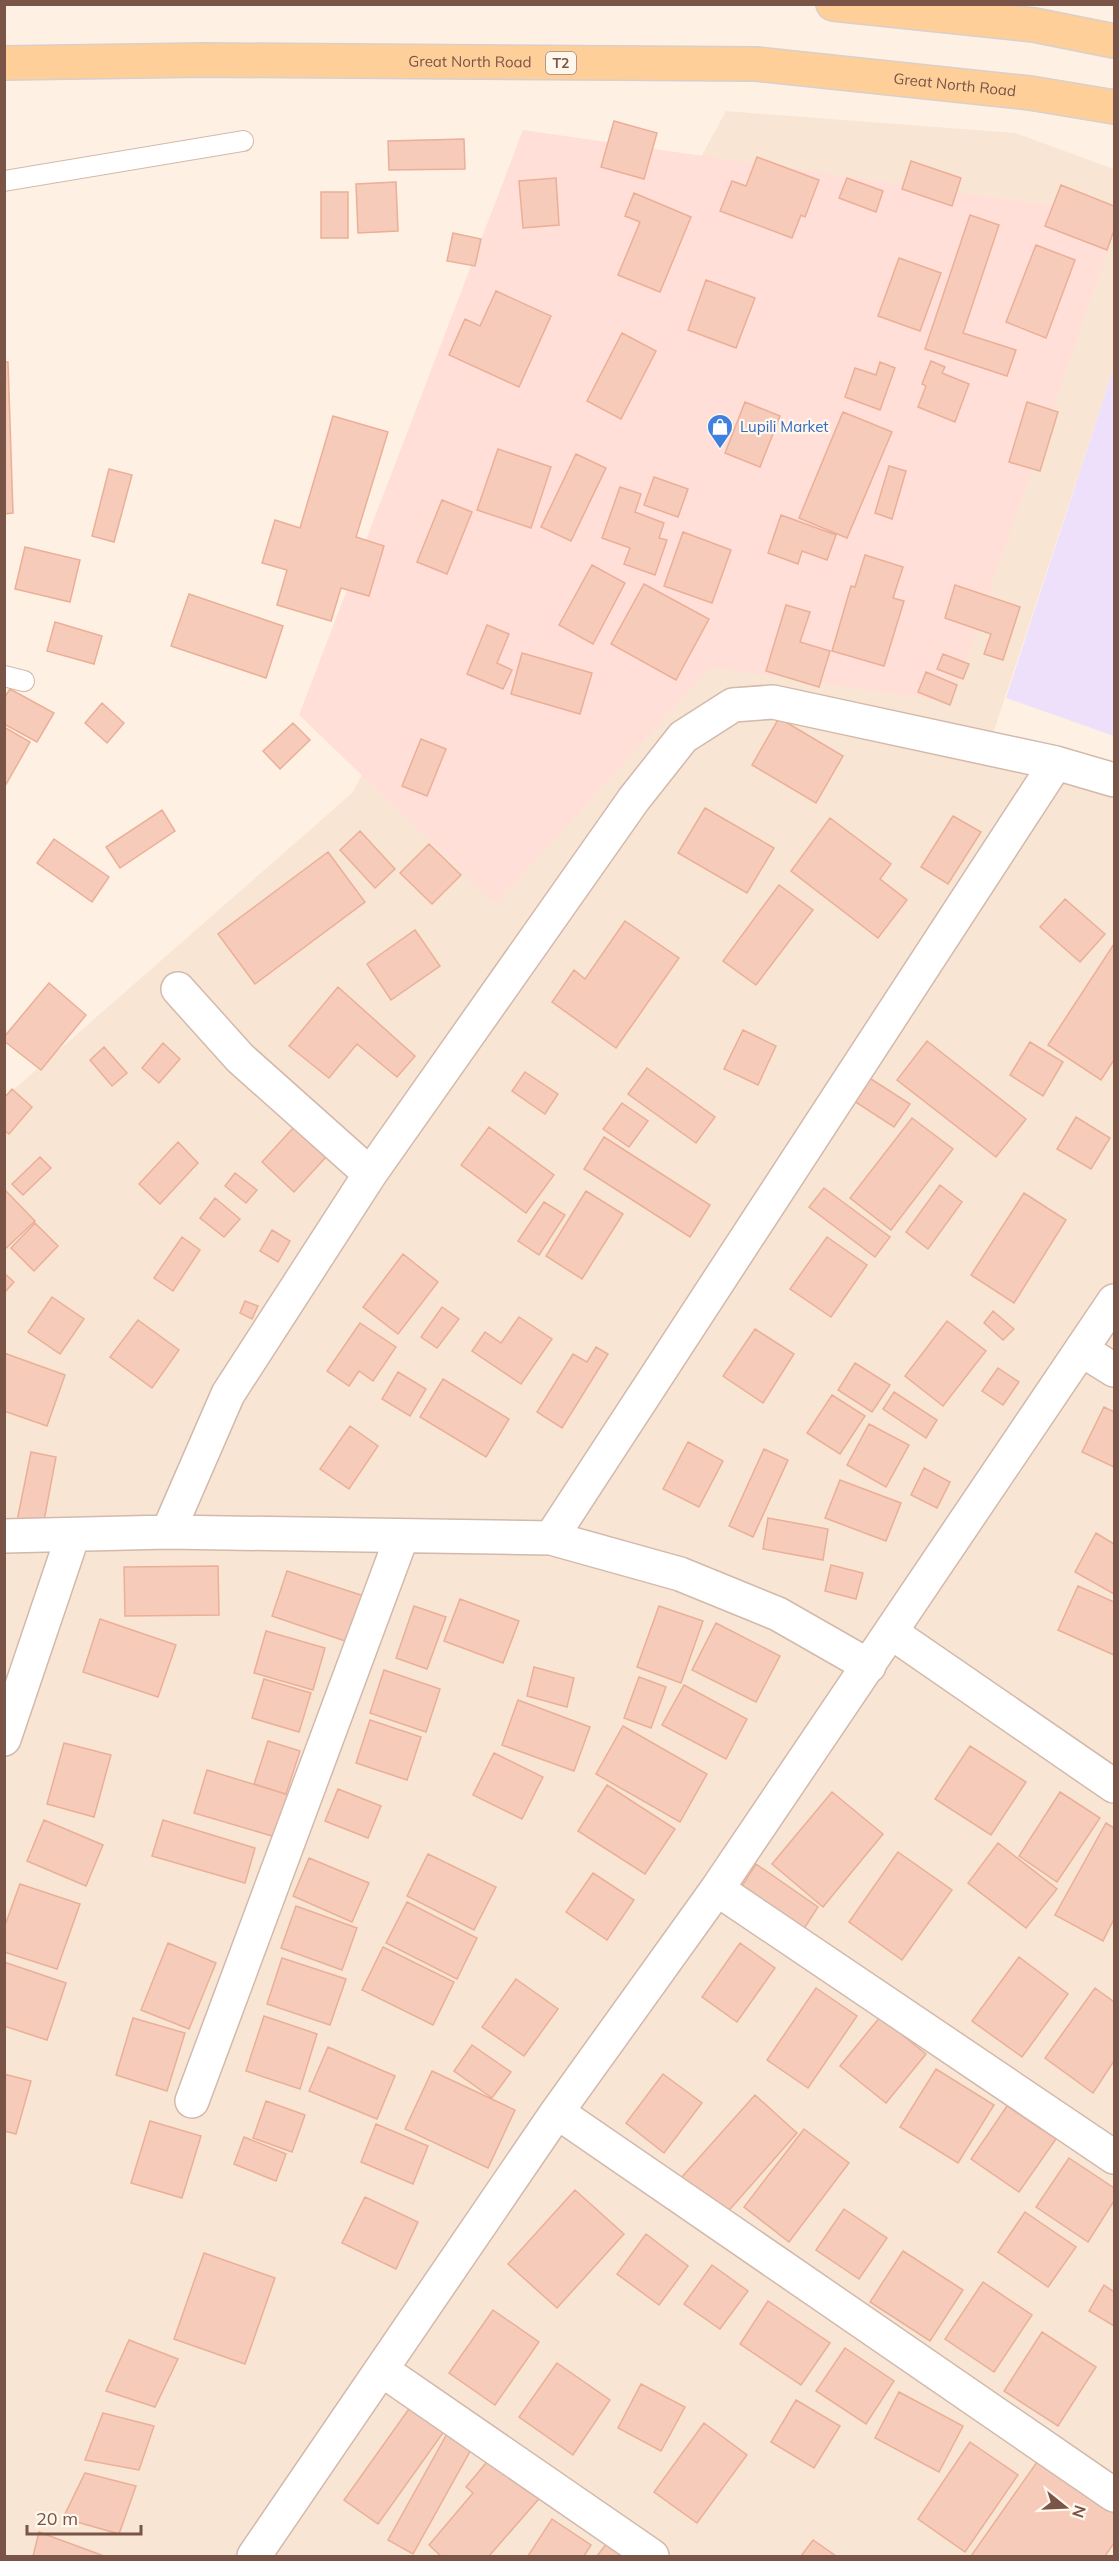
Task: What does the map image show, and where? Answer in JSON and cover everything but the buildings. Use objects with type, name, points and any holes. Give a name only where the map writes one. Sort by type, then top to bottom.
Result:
[{"type":"main road","points":[[832,4],[1034,25],[1114,41]]},
{"type":"main road","name":"Great North Road","points":[[4,63],[204,60],[756,64],[1030,93],[1114,107]]},
{"type":"street","points":[[168,1532],[228,1394],[370,1174],[634,799],[683,737],[733,705],[773,702],[1056,763],[1114,780]]},
{"type":"street","points":[[551,1538],[1056,763]]},
{"type":"street","points":[[178,989],[240,1058],[370,1174]]},
{"type":"street","points":[[254,2556],[557,2112],[717,1889],[1114,1301]]},
{"type":"street","points":[[1082,1350],[1114,1370]]},
{"type":"street","points":[[4,1536],[168,1532],[551,1538],[680,1574],[778,1614],[869,1666]]},
{"type":"street","points":[[4,1739],[73,1535]]},
{"type":"street","points":[[192,2101],[402,1536]]},
{"type":"street","points":[[892,1633],[1114,1786]]},
{"type":"street","points":[[717,1889],[1114,2157]]},
{"type":"street","points":[[557,2112],[1114,2495]]},
{"type":"street","points":[[382,2370],[652,2556]]},
{"type":"lane","points":[[4,181],[243,141]]},
{"type":"lane","points":[[4,676],[24,681]]},
{"type":"shaded area","points":[[726,111],[1015,133],[1114,169],[1114,367],[989,746],[1114,785],[1114,1303],[250,2556],[5,2556],[4,1098],[352,793]]},
{"type":"shaded area","name":"Lupili Market","points":[[523,130],[1114,215],[1114,233],[951,702],[711,667],[496,904],[299,715]]},
{"type":"shaded area","points":[[1114,367],[1114,736],[1006,698]]},
{"type":"shaded area","points":[[1114,1306],[1114,2556],[259,2556]]},
{"type":"place","name":"Lupili Market","points":[[720,450]]}]
